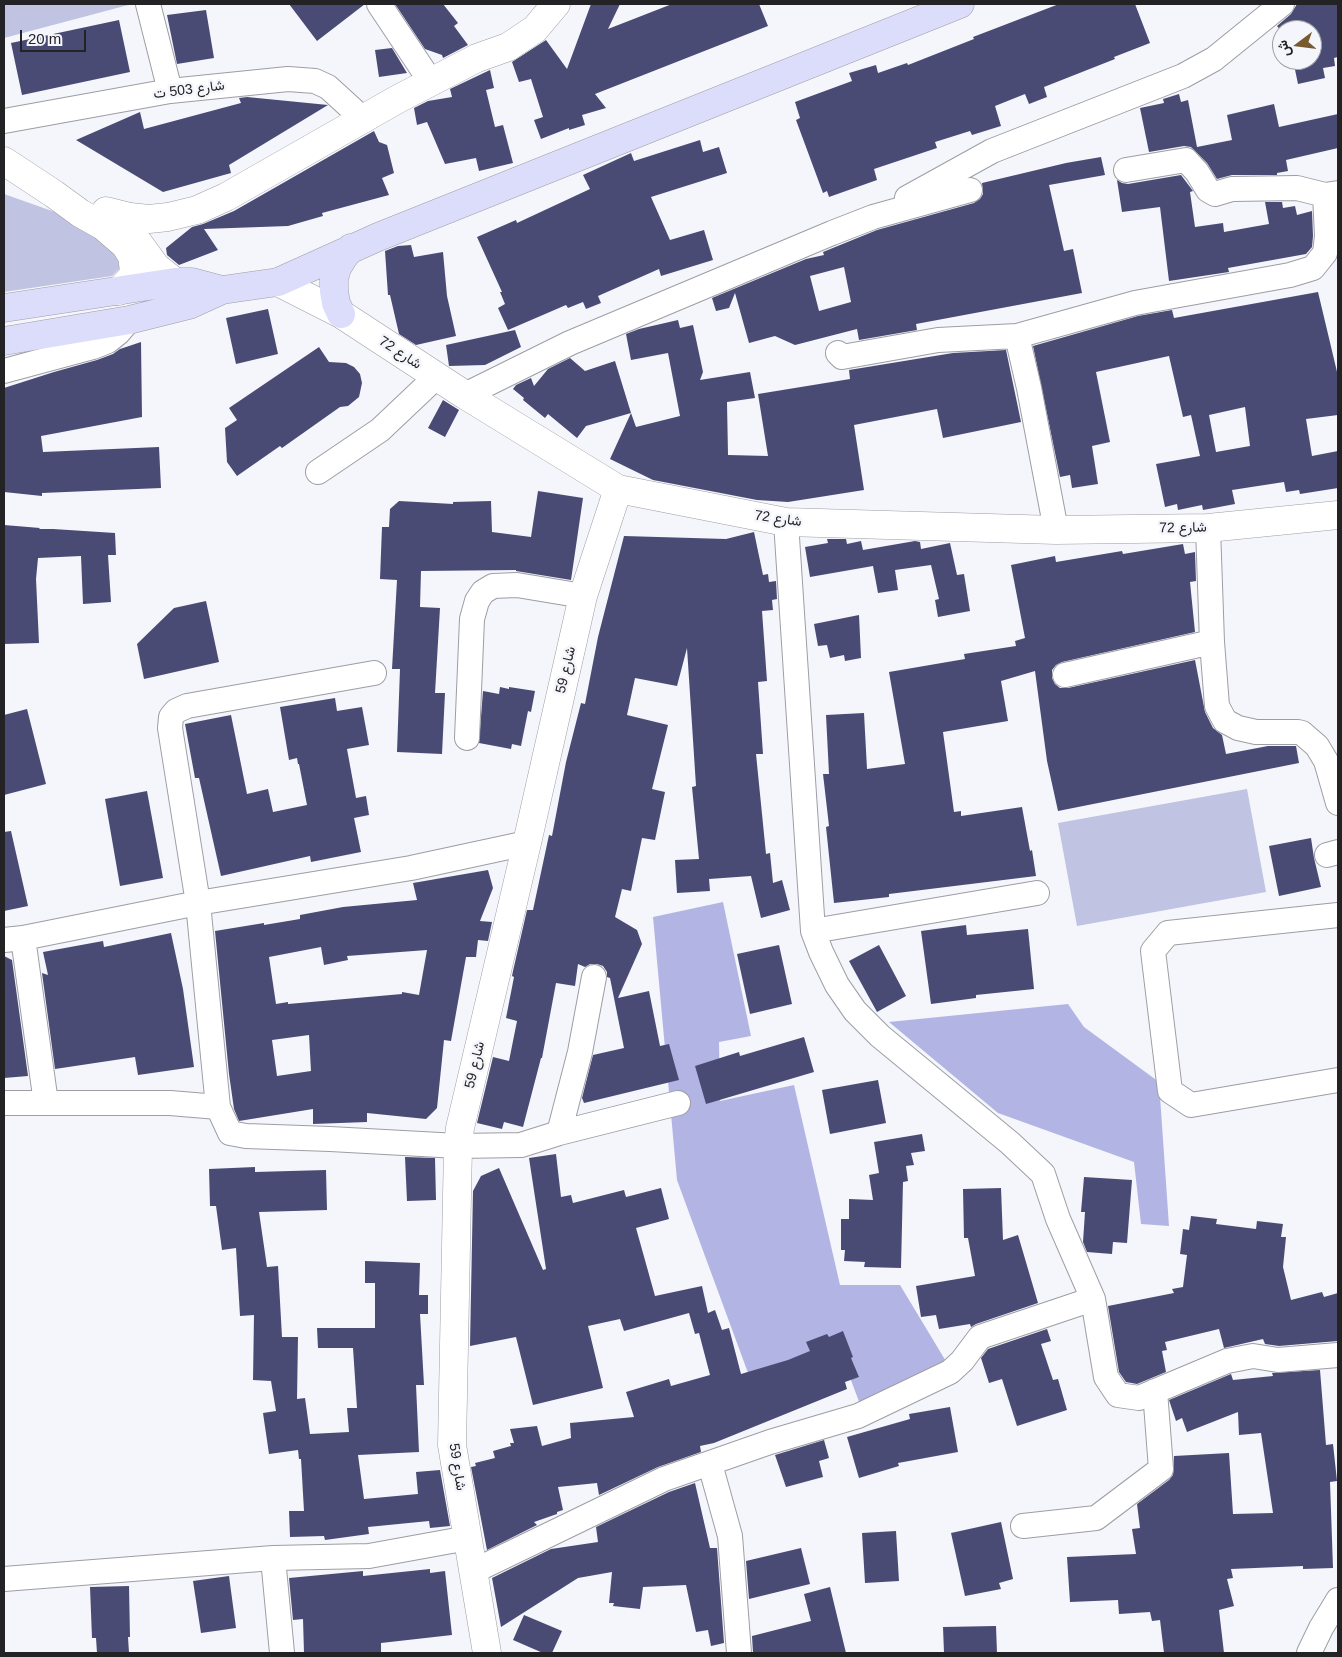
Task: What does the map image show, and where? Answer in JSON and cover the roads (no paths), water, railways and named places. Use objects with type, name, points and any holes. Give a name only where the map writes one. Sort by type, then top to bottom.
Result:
[{"type":"main road","points":[[4,341],[129,320],[189,305],[222,290],[278,282],[351,248],[960,4]]},
{"type":"main road","points":[[341,314],[336,303],[334,279],[337,268],[351,248]]},
{"type":"main road","points":[[4,308],[175,282],[192,282],[222,290]]},
{"type":"street","points":[[148,4],[170,90]]},
{"type":"street","points":[[378,4],[431,82]]},
{"type":"street","points":[[106,211],[130,217],[149,219],[168,217],[196,210],[226,197],[431,82],[478,58],[508,47],[535,29],[556,4]]},
{"type":"street","points":[[873,217],[992,151],[1183,76],[1214,59],[1282,4]]},
{"type":"street","name":"شارع 503 ت","points":[[4,121],[170,90],[288,79],[315,81],[328,87],[362,119]]},
{"type":"street","points":[[838,353],[842,357],[938,340],[1017,336],[1136,303],[1290,276],[1313,268],[1325,253],[1332,194],[1296,188],[1232,189],[1214,194],[1208,190],[1197,172],[1186,160],[1126,170]]},
{"type":"street","points":[[4,161],[108,230],[125,246],[132,256],[134,271],[132,277],[119,291]]},
{"type":"street","points":[[464,395],[570,343],[741,270],[873,217],[970,190]]},
{"type":"street","points":[[54,194],[94,205],[106,211],[123,224],[156,267],[175,282]]},
{"type":"street","name":"شارع 72","points":[[278,282],[341,314],[464,395],[618,489],[786,522],[1056,530],[1208,528],[1338,514]]},
{"type":"street","points":[[4,371],[93,348],[118,334],[129,320]]},
{"type":"street","points":[[1017,336],[1029,388],[1056,530]]},
{"type":"street","points":[[318,472],[380,430],[436,377]]},
{"type":"street","name":"شارع 59","points":[[487,1653],[452,1445],[458,1146],[460,1128],[583,596],[618,489]]},
{"type":"street","points":[[786,522],[813,931],[837,985],[855,1011],[880,1036],[1010,1143],[1043,1174],[1058,1219],[1093,1299],[1106,1377],[1118,1395],[1139,1398],[1227,1361],[1253,1356],[1278,1360],[1338,1355]]},
{"type":"street","points":[[1208,528],[1212,642],[1217,706],[1225,721],[1238,728],[1256,732],[1302,733],[1317,746],[1326,761],[1338,803]]},
{"type":"street","points":[[467,738],[472,619],[477,601],[483,592],[494,586],[517,585],[583,596]]},
{"type":"street","points":[[1065,675],[1212,642]]},
{"type":"street","points":[[374,673],[187,706],[176,711],[171,717],[170,728],[198,903],[218,1107],[230,1133],[246,1136],[458,1146],[521,1145],[558,1133],[678,1102]]},
{"type":"street","points":[[46,1104],[13,939],[198,903],[411,868],[527,843]]},
{"type":"street","points":[[813,931],[1037,893]]},
{"type":"street","points":[[1338,915],[1168,933],[1153,951],[1170,1091],[1191,1105],[1338,1080]]},
{"type":"street","points":[[558,1133],[580,1052],[594,977]]},
{"type":"street","points":[[4,1103],[170,1103],[218,1107]]},
{"type":"street","points":[[474,1571],[664,1479],[770,1442],[858,1416],[950,1372],[962,1361],[980,1337],[1093,1299]]},
{"type":"street","points":[[1023,1526],[1096,1518],[1161,1469],[1156,1391]]},
{"type":"street","points":[[710,1464],[730,1536],[739,1653]]},
{"type":"street","points":[[4,1580],[273,1558],[369,1556],[468,1538]]},
{"type":"street","points":[[273,1558],[282,1653]]},
{"type":"street","points":[[1309,1653],[1338,1600]]}]
